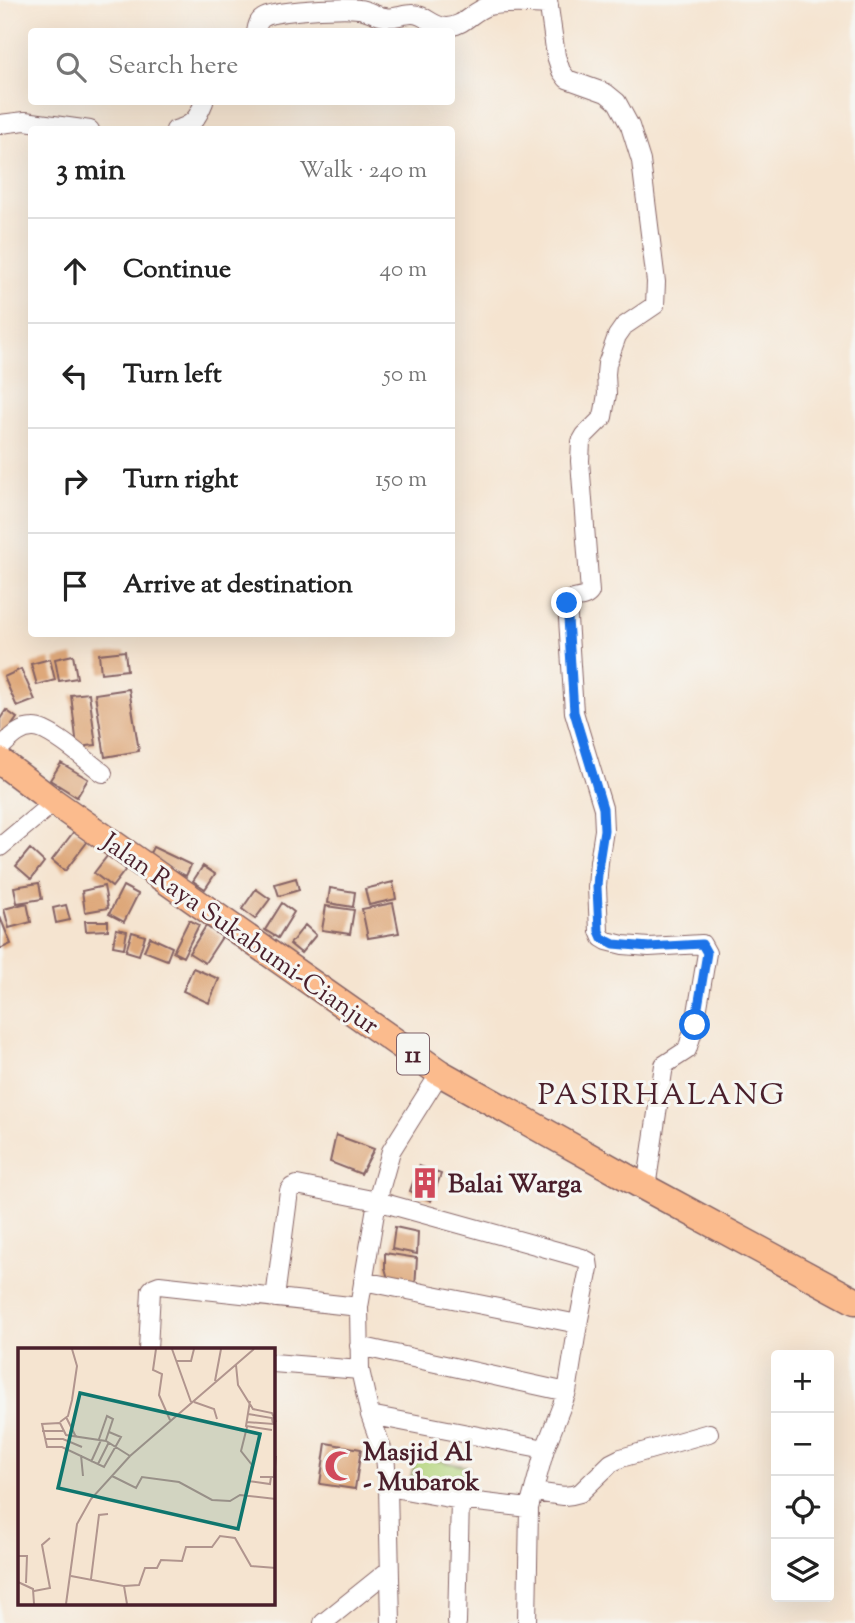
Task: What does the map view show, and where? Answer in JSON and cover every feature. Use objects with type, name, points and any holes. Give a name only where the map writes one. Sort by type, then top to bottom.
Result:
[{"type":"highway","name":"Jalan Raya Sukabumi-Cianjur","points":[[0,761],[54,802],[440,1073],[855,1301]]},
{"type":"street","points":[[424,0],[426,19]]},
{"type":"street","points":[[257,28],[259,20],[265,16],[298,10],[358,9],[386,18],[420,15],[433,25],[447,27],[462,24],[479,10],[489,6],[548,2],[556,56],[561,71],[567,79],[606,93],[617,102],[630,126],[642,161],[656,282],[655,305],[624,326],[617,336],[607,364],[607,394],[603,417],[581,442],[579,450],[590,592],[587,596],[567,603],[574,712],[603,808],[604,830],[597,887],[599,931],[602,938],[614,944],[649,947],[702,944],[707,953],[695,1025],[687,1050],[664,1065],[646,1188]]},
{"type":"street","points":[[185,126],[200,114],[203,105]]},
{"type":"street","points":[[0,124],[25,121],[61,126]]},
{"type":"street","points":[[0,748],[18,732],[32,727],[38,728],[51,733],[103,774]]},
{"type":"street","points":[[0,847],[54,802]]},
{"type":"street","points":[[391,1623],[385,1457],[370,1415],[360,1370],[359,1307],[377,1201],[391,1151],[440,1073]]},
{"type":"street","points":[[275,1297],[289,1191],[297,1185],[377,1201],[587,1261],[589,1268],[567,1392],[545,1450],[531,1500],[527,1623]]},
{"type":"street","points":[[363,1280],[578,1324]]},
{"type":"street","points":[[148,1348],[151,1290],[159,1285],[359,1307]]},
{"type":"street","points":[[359,1346],[567,1392]]},
{"type":"street","points":[[275,1363],[360,1370]]},
{"type":"street","points":[[370,1415],[545,1450]]},
{"type":"street","points":[[388,1487],[460,1500],[531,1500],[572,1495],[580,1493],[611,1463],[621,1458],[709,1433]]},
{"type":"street","points":[[457,1623],[460,1500]]},
{"type":"street","points":[[323,1623],[389,1570]]},
{"type":"green space","points":[[416,1456],[469,1467],[466,1490],[411,1478]]},
{"type":"building","points":[[125,651],[127,670],[101,673],[99,654]]},
{"type":"building","points":[[73,655],[77,678],[59,681],[55,659]]},
{"type":"building","points":[[50,659],[55,680],[37,685],[31,664]]},
{"type":"building","points":[[21,669],[35,700],[17,707],[4,677]]},
{"type":"building","points":[[129,689],[139,751],[105,757],[95,694]]},
{"type":"building","points":[[89,693],[96,745],[77,747],[71,695]]},
{"type":"building","points":[[6,710],[17,718],[2,739],[0,719]]},
{"type":"building","points":[[61,763],[88,779],[77,797],[50,780]]},
{"type":"building","points":[[75,830],[88,841],[65,871],[52,860]]},
{"type":"building","points":[[153,847],[191,865],[186,876],[148,857]]},
{"type":"building","points":[[30,849],[44,862],[31,879],[16,866]]},
{"type":"building","points":[[108,855],[126,869],[112,887],[94,873]]},
{"type":"building","points":[[203,866],[215,874],[205,889],[193,881]]},
{"type":"building","points":[[296,878],[299,890],[279,896],[275,884]]},
{"type":"building","points":[[393,882],[396,899],[369,905],[365,889]]},
{"type":"building","points":[[39,883],[42,899],[17,903],[14,887]]},
{"type":"building","points":[[104,886],[108,908],[85,912],[82,891]]},
{"type":"building","points":[[123,886],[138,894],[124,922],[109,914]]},
{"type":"building","points":[[330,888],[355,892],[353,907],[328,903]]},
{"type":"building","points":[[256,889],[270,899],[255,919],[242,909]]},
{"type":"building","points":[[27,903],[31,922],[9,928],[4,909]]},
{"type":"building","points":[[282,903],[294,912],[278,938],[265,930]]},
{"type":"building","points":[[393,903],[399,933],[368,938],[362,909]]},
{"type":"building","points":[[66,905],[70,920],[56,923],[53,908]]},
{"type":"building","points":[[326,906],[354,910],[350,934],[322,930]]},
{"type":"building","points":[[0,917],[11,944],[0,949]]},
{"type":"building","points":[[189,920],[199,925],[183,957],[173,952]]},
{"type":"building","points":[[85,921],[108,921],[108,930],[86,931]]},
{"type":"building","points":[[305,925],[316,935],[301,953],[290,944]]},
{"type":"building","points":[[206,926],[222,937],[205,963],[189,953]]},
{"type":"building","points":[[116,929],[127,931],[124,948],[113,946]]},
{"type":"building","points":[[132,932],[145,936],[139,955],[126,951]]},
{"type":"building","points":[[150,937],[172,947],[167,960],[144,951]]},
{"type":"building","points":[[193,968],[219,979],[209,1003],[183,991]]},
{"type":"building","points":[[336,1135],[374,1149],[361,1174],[330,1162]]},
{"type":"building","name":"Balai Warga","points":[[419,1166],[441,1174],[431,1201],[410,1191]]},
{"type":"building","points":[[395,1227],[418,1232],[417,1254],[392,1249]]},
{"type":"building","points":[[385,1253],[417,1258],[415,1287],[389,1282]]},
{"type":"building","name":"Masjid Al - Mubarok","points":[[326,1443],[361,1449],[355,1489],[320,1484]]},
{"type":"place","name":"Balai Warga","points":[[425,1183]]},
{"type":"place","name":"Masjid Al - Mubarok","points":[[340,1466]]},
{"type":"district","name":"PASIRHALANG","points":[[662,1094]]},
{"type":"route","points":[[567,603],[574,712],[603,808],[604,830],[597,887],[599,931],[602,938],[614,944],[649,947],[702,944],[707,953],[695,1025]]}]
